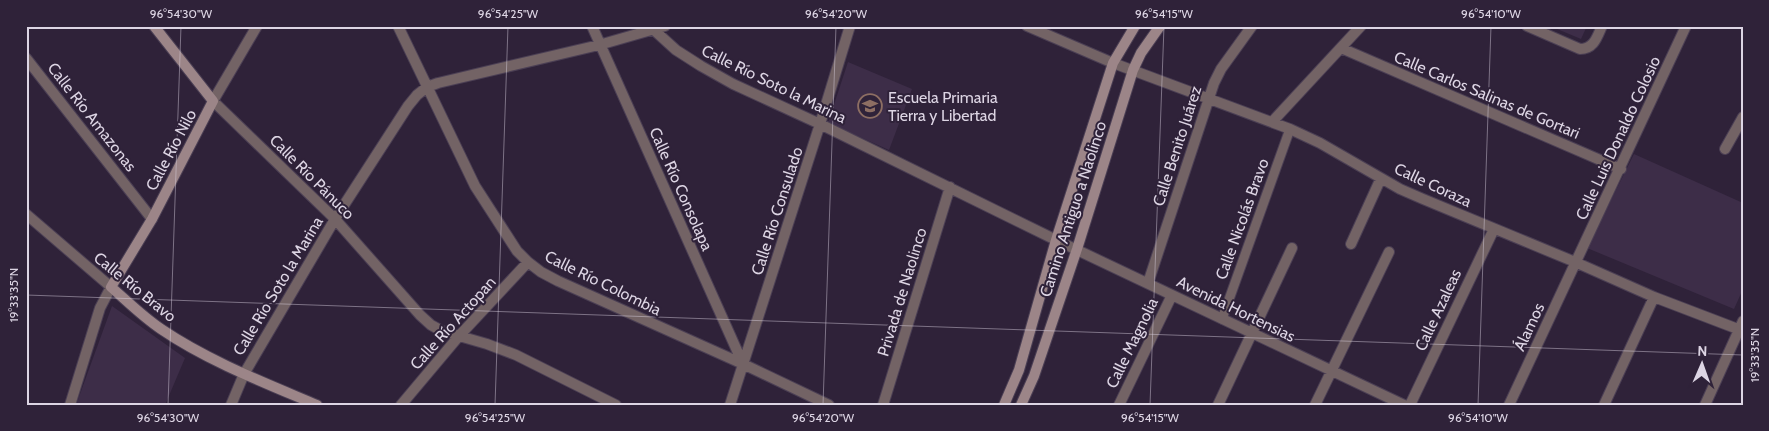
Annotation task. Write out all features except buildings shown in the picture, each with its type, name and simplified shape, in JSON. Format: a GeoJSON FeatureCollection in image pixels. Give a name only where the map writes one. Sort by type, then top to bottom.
{"type":"FeatureCollection","features":[{"type":"Feature","properties":{"kind":"main road","name":"Calle Río Pánuco"},"geometry":{"type":"LineString","coordinates":[[154,26],[213,101]]}},
{"type":"Feature","properties":{"kind":"main road","name":"Camino Antiguo a Naolinco"},"geometry":{"type":"LineString","coordinates":[[1004,405],[1019,370],[1056,240],[1114,63],[1135,26]]}},
{"type":"Feature","properties":{"kind":"main road","name":"Camino Antiguo a Naolinco"},"geometry":{"type":"LineString","coordinates":[[1021,405],[1034,376],[1134,70],[1141,53],[1160,26]]}},
{"type":"Feature","properties":{"kind":"main road","name":"Calle Río Nilo"},"geometry":{"type":"LineString","coordinates":[[111,287],[152,219],[213,101]]}},
{"type":"Feature","properties":{"kind":"main road","name":"Calle Río Bravo"},"geometry":{"type":"LineString","coordinates":[[111,287],[160,329],[244,374],[317,405]]}},
{"type":"Feature","properties":{"kind":"street","name":"Calle Río Nilo"},"geometry":{"type":"LineString","coordinates":[[213,101],[257,26]]}},
{"type":"Feature","properties":{"kind":"street","name":"Calle Río Colombia"},"geometry":{"type":"LineString","coordinates":[[398,26],[475,186],[508,238],[528,262],[558,281],[744,364],[829,405]]}},
{"type":"Feature","properties":{"kind":"street","name":"Calle Río Consolapa"},"geometry":{"type":"LineString","coordinates":[[592,26],[744,364]]}},
{"type":"Feature","properties":{"kind":"street"},"geometry":{"type":"LineString","coordinates":[[654,30],[665,26]]}},
{"type":"Feature","properties":{"kind":"street","name":"Calle Río Consulado"},"geometry":{"type":"LineString","coordinates":[[730,405],[850,26]]}},
{"type":"Feature","properties":{"kind":"street"},"geometry":{"type":"LineString","coordinates":[[1027,26],[1114,63]]}},
{"type":"Feature","properties":{"kind":"street","name":"Calle Benito Juárez"},"geometry":{"type":"LineString","coordinates":[[1148,284],[1208,99],[1221,69],[1252,26]]}},
{"type":"Feature","properties":{"kind":"street"},"geometry":{"type":"LineString","coordinates":[[1272,122],[1361,26]]}},
{"type":"Feature","properties":{"kind":"street"},"geometry":{"type":"LineString","coordinates":[[1527,26],[1580,50],[1587,50],[1592,46],[1602,26]]}},
{"type":"Feature","properties":{"kind":"street","name":"Calle Luis Donaldo Colosio"},"geometry":{"type":"LineString","coordinates":[[1575,262],[1621,169],[1686,26]]}},
{"type":"Feature","properties":{"kind":"street","name":"Calle Río Soto la Marina"},"geometry":{"type":"LineString","coordinates":[[231,405],[244,374],[335,220],[417,95],[427,87],[452,78],[599,45],[654,30],[676,50],[733,84],[820,124],[1056,240]]}},
{"type":"Feature","properties":{"kind":"street","name":"Calle Carlos Salinas de Gortari"},"geometry":{"type":"LineString","coordinates":[[1341,48],[1621,169]]}},
{"type":"Feature","properties":{"kind":"street","name":"Calle Río Amazonas"},"geometry":{"type":"LineString","coordinates":[[26,58],[152,219]]}},
{"type":"Feature","properties":{"kind":"street","name":"Calle Coraza"},"geometry":{"type":"LineString","coordinates":[[1114,63],[1272,122],[1320,143],[1423,200],[1575,262],[1654,297],[1741,327]]}},
{"type":"Feature","properties":{"kind":"street","name":"Calle Río Pánuco"},"geometry":{"type":"LineString","coordinates":[[213,101],[335,220],[431,325],[442,332],[516,355],[616,405]]}},
{"type":"Feature","properties":{"kind":"street"},"geometry":{"type":"LineString","coordinates":[[1725,149],[1743,117]]}},
{"type":"Feature","properties":{"kind":"street"},"geometry":{"type":"LineString","coordinates":[[1352,244],[1381,178]]}},
{"type":"Feature","properties":{"kind":"street","name":"Privada de Naolinco"},"geometry":{"type":"LineString","coordinates":[[883,405],[950,188]]}},
{"type":"Feature","properties":{"kind":"street","name":"Calle Río Bravo"},"geometry":{"type":"LineString","coordinates":[[26,214],[111,287]]}},
{"type":"Feature","properties":{"kind":"street","name":"Calle Azaleas"},"geometry":{"type":"LineString","coordinates":[[1410,405],[1494,229]]}},
{"type":"Feature","properties":{"kind":"street","name":"Avenida Hortensias"},"geometry":{"type":"LineString","coordinates":[[1056,240],[1404,405]]}},
{"type":"Feature","properties":{"kind":"street"},"geometry":{"type":"LineString","coordinates":[[1218,405],[1292,248]]}},
{"type":"Feature","properties":{"kind":"street"},"geometry":{"type":"LineString","coordinates":[[1315,405],[1389,252]]}},
{"type":"Feature","properties":{"kind":"street","name":"Calle Río Actopan"},"geometry":{"type":"LineString","coordinates":[[401,405],[459,336],[528,262]]}},
{"type":"Feature","properties":{"kind":"street","name":"Álamos"},"geometry":{"type":"LineString","coordinates":[[1509,405],[1575,262]]}},
{"type":"Feature","properties":{"kind":"street"},"geometry":{"type":"LineString","coordinates":[[70,405],[95,322],[111,287]]}},
{"type":"Feature","properties":{"kind":"street","name":"Calle Magnolia"},"geometry":{"type":"LineString","coordinates":[[1119,405],[1172,295]]}},
{"type":"Feature","properties":{"kind":"street"},"geometry":{"type":"LineString","coordinates":[[1604,405],[1654,297]]}},
{"type":"Feature","properties":{"kind":"street"},"geometry":{"type":"LineString","coordinates":[[1705,405],[1741,327]]}},
{"type":"Feature","properties":{"kind":"lane","name":"Calle Nicolás Bravo"},"geometry":{"type":"LineString","coordinates":[[1222,319],[1290,130]]}},
{"type":"Feature","properties":{"kind":"shaded area"},"geometry":{"type":"Polygon","coordinates":[[[1550,26],[1587,26],[1581,39],[1550,26]]]}},
{"type":"Feature","properties":{"kind":"shaded area","name":"Escuela Primaria Tierra y Libertad"},"geometry":{"type":"Polygon","coordinates":[[[848,62],[912,89],[889,150],[828,123],[848,62]]]}},
{"type":"Feature","properties":{"kind":"shaded area"},"geometry":{"type":"Polygon","coordinates":[[[1634,154],[1743,203],[1743,289],[1734,309],[1587,248],[1634,154]]]}},
{"type":"Feature","properties":{"kind":"shaded area"},"geometry":{"type":"Polygon","coordinates":[[[112,306],[185,358],[165,405],[76,405],[112,306]]]}},
{"type":"Feature","properties":{"kind":"place","name":"Escuela Primaria Tierra y Libertad"},"geometry":{"type":"Point","coordinates":[870,106]}}]}
